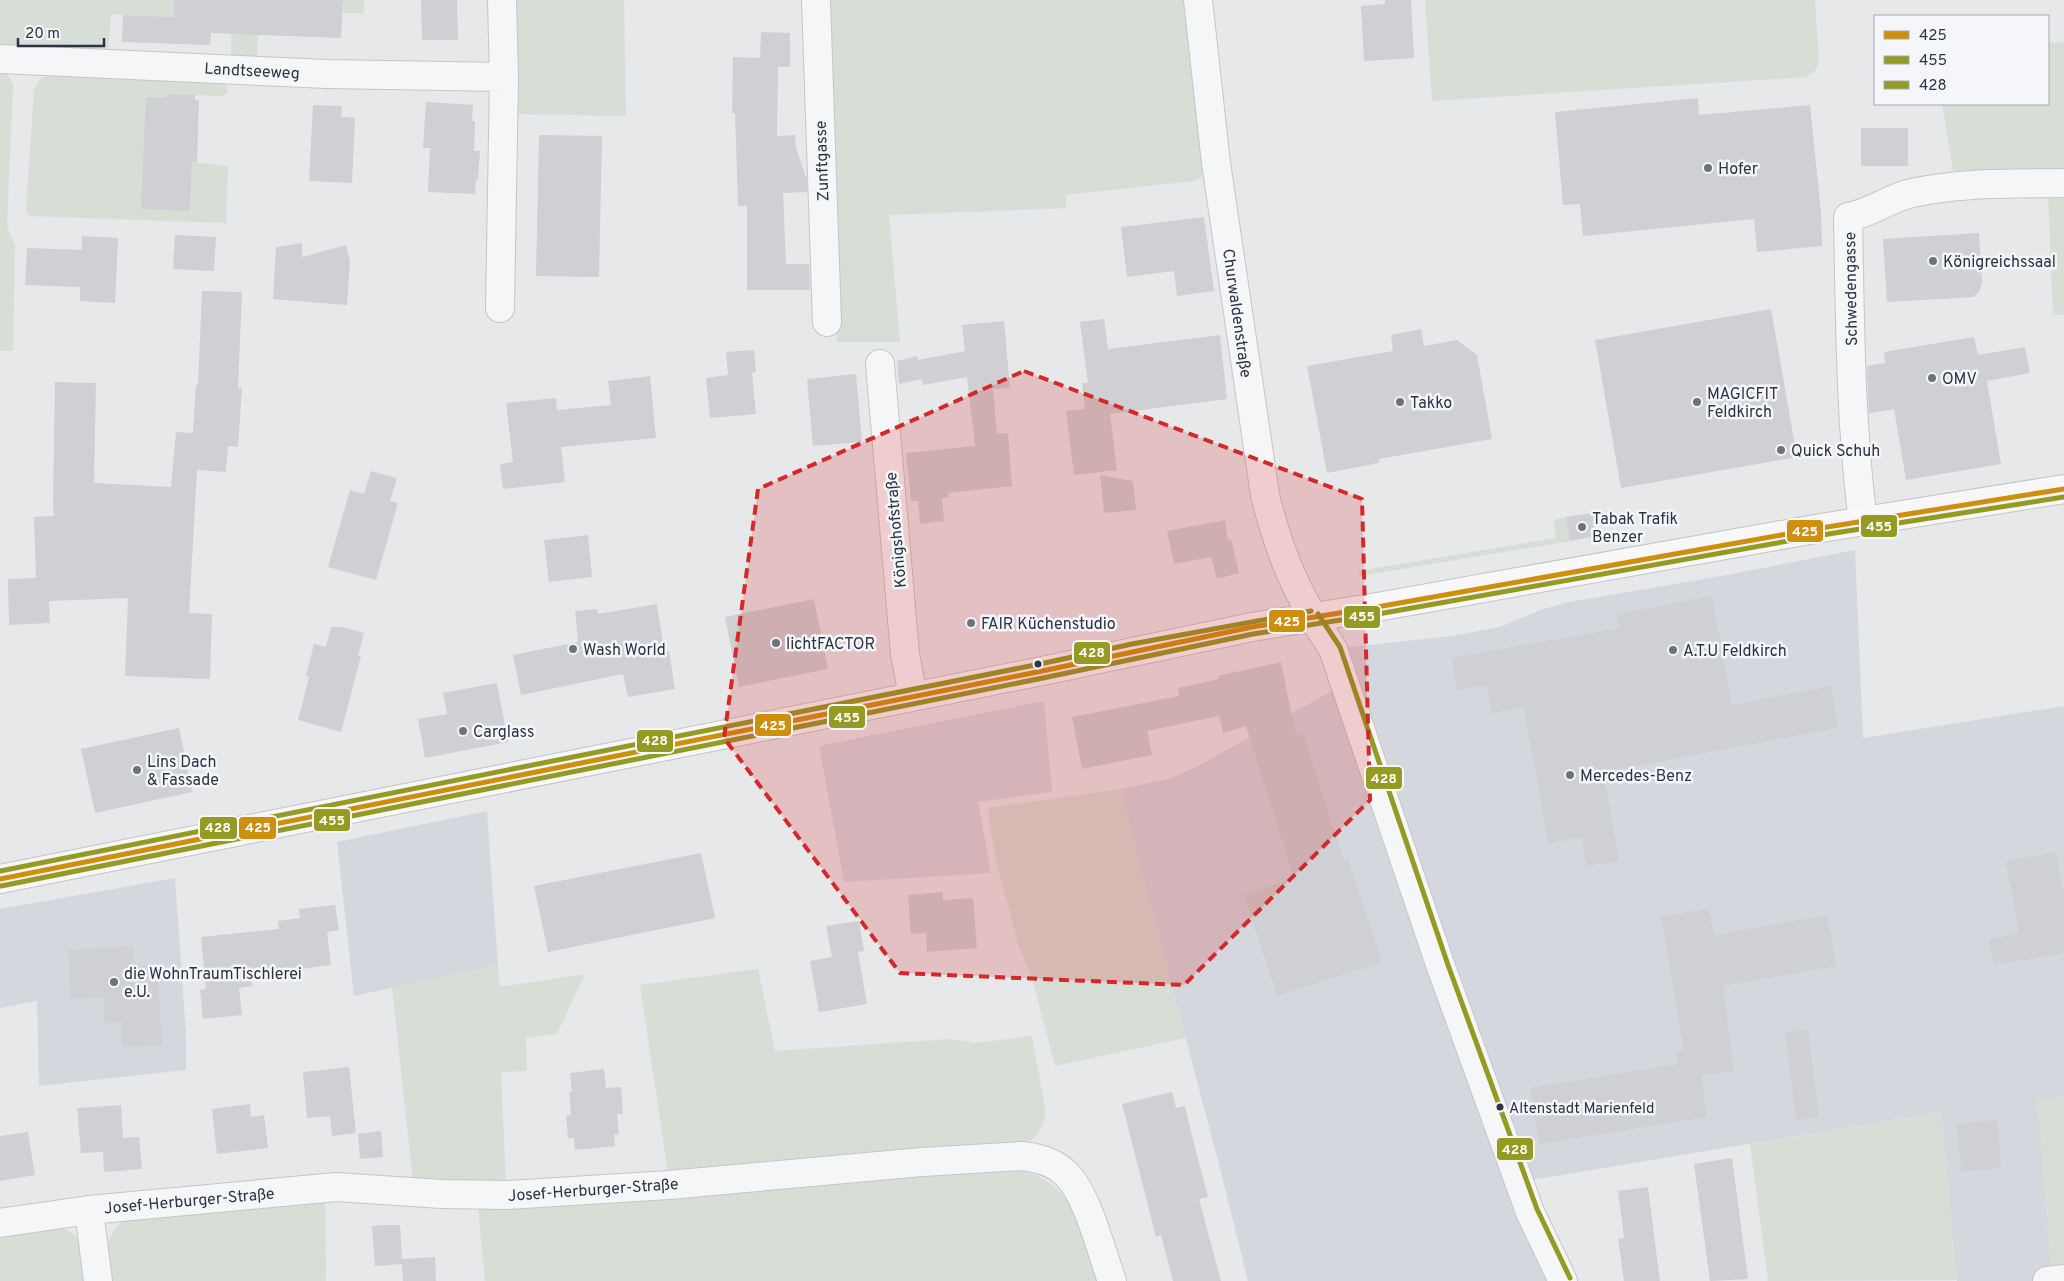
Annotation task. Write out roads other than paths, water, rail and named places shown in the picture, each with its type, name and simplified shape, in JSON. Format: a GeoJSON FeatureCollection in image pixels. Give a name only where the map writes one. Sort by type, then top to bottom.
{"type":"FeatureCollection","features":[{"type":"Feature","properties":{"kind":"main road"},"geometry":{"type":"LineString","coordinates":[[0,879],[1042,671],[1151,647],[1863,522],[2064,489]]}},
{"type":"Feature","properties":{"kind":"street"},"geometry":{"type":"LineString","coordinates":[[500,308],[504,77],[502,0]]}},
{"type":"Feature","properties":{"kind":"street","name":"Zunftgasse"},"geometry":{"type":"LineString","coordinates":[[816,0],[827,322]]}},
{"type":"Feature","properties":{"kind":"street","name":"Churwaldenstraße"},"geometry":{"type":"LineString","coordinates":[[1198,0],[1216,163],[1265,495],[1280,552],[1312,618],[1333,649],[1441,967],[1522,1190],[1546,1249],[1563,1281]]}},
{"type":"Feature","properties":{"kind":"street","name":"Landtseeweg"},"geometry":{"type":"LineString","coordinates":[[0,59],[328,74],[504,77]]}},
{"type":"Feature","properties":{"kind":"street","name":"Schwedengasse"},"geometry":{"type":"LineString","coordinates":[[1863,522],[1858,487],[1851,344],[1848,217],[1872,211],[1896,197],[1932,189],[1954,186],[2064,183]]}},
{"type":"Feature","properties":{"kind":"street","name":"Königshofstraße"},"geometry":{"type":"LineString","coordinates":[[880,364],[905,654],[913,696]]}},
{"type":"Feature","properties":{"kind":"street","name":"Josef-Herburger-Straße"},"geometry":{"type":"LineString","coordinates":[[0,1223],[89,1210],[336,1187],[459,1194],[563,1193],[922,1162],[1030,1157],[1052,1164],[1067,1175],[1076,1186],[1091,1221],[1112,1281]]}},
{"type":"Feature","properties":{"kind":"street"},"geometry":{"type":"LineString","coordinates":[[89,1210],[98,1281]]}},
{"type":"Feature","properties":{"kind":"street"},"geometry":{"type":"LineString","coordinates":[[2047,1281],[2064,1279]]}},
{"type":"Feature","properties":{"kind":"place","name":"Hofer"},"geometry":{"type":"Point","coordinates":[1708,168]}},
{"type":"Feature","properties":{"kind":"place","name":"Königreichssaal"},"geometry":{"type":"Point","coordinates":[1933,261]}},
{"type":"Feature","properties":{"kind":"place","name":"OMV"},"geometry":{"type":"Point","coordinates":[1932,378]}},
{"type":"Feature","properties":{"kind":"place","name":"Takko"},"geometry":{"type":"Point","coordinates":[1400,402]}},
{"type":"Feature","properties":{"kind":"place","name":"MAGICFIT Feldkirch"},"geometry":{"type":"Point","coordinates":[1697,402]}},
{"type":"Feature","properties":{"kind":"place","name":"Quick Schuh"},"geometry":{"type":"Point","coordinates":[1781,450]}},
{"type":"Feature","properties":{"kind":"place","name":"Tabak Trafik Benzer"},"geometry":{"type":"Point","coordinates":[1582,527]}},
{"type":"Feature","properties":{"kind":"place","name":"FAIR Küchenstudio"},"geometry":{"type":"Point","coordinates":[971,623]}},
{"type":"Feature","properties":{"kind":"place","name":"lichtFACTOR"},"geometry":{"type":"Point","coordinates":[776,643]}},
{"type":"Feature","properties":{"kind":"place","name":"Wash World"},"geometry":{"type":"Point","coordinates":[573,649]}},
{"type":"Feature","properties":{"kind":"place","name":"A.T.U Feldkirch"},"geometry":{"type":"Point","coordinates":[1673,650]}},
{"type":"Feature","properties":{"kind":"place","name":"Carglass"},"geometry":{"type":"Point","coordinates":[463,731]}},
{"type":"Feature","properties":{"kind":"place","name":"Lins Dach & Fassade"},"geometry":{"type":"Point","coordinates":[137,770]}},
{"type":"Feature","properties":{"kind":"place","name":"Mercedes-Benz"},"geometry":{"type":"Point","coordinates":[1570,775]}},
{"type":"Feature","properties":{"kind":"place","name":"die WohnTraumTischlerei e.U."},"geometry":{"type":"Point","coordinates":[114,982]}},
{"type":"Feature","properties":{"kind":"place","name":"Altenstadt Marienfeld"},"geometry":{"type":"Point","coordinates":[1500,1107]}}]}
